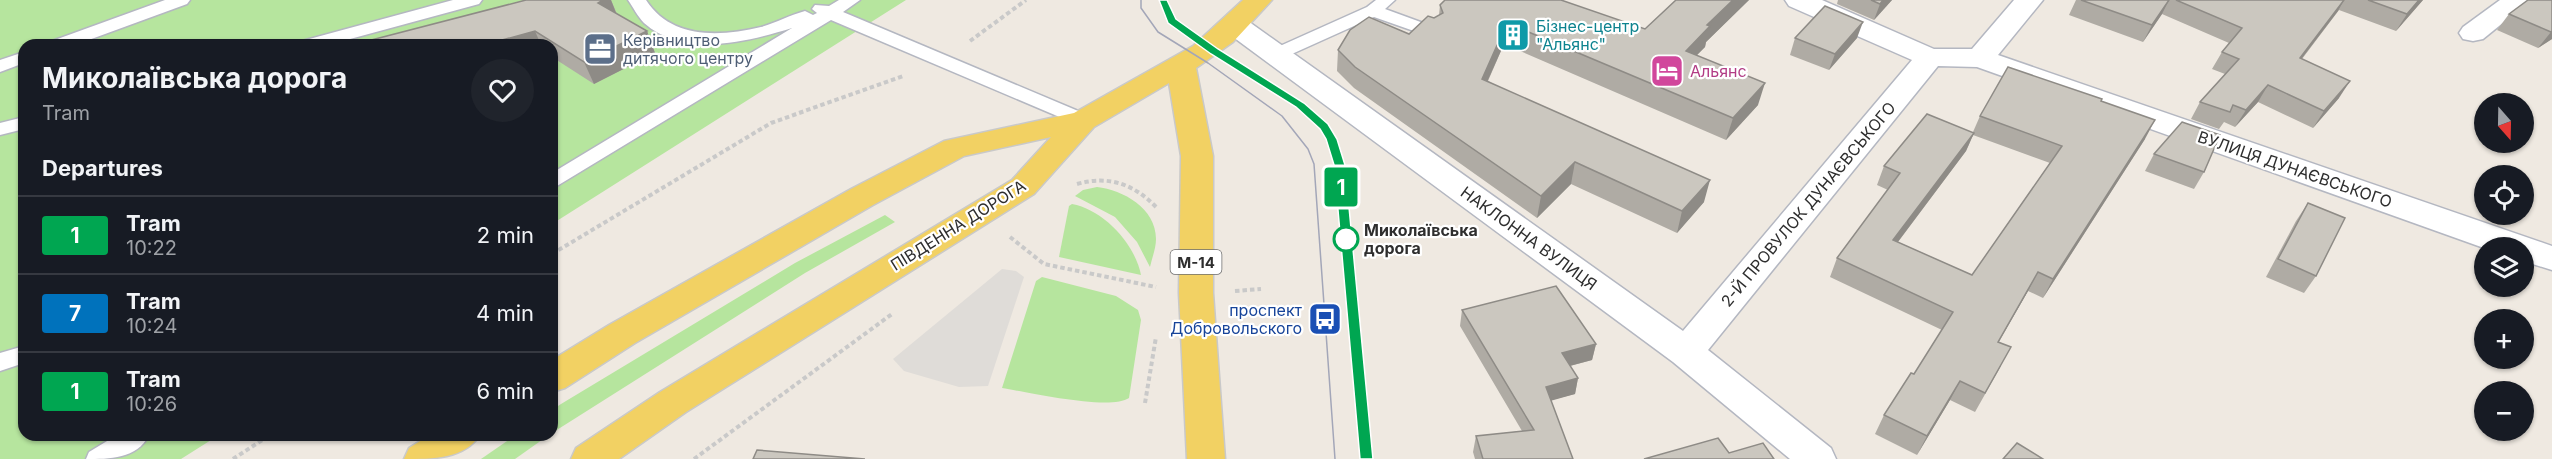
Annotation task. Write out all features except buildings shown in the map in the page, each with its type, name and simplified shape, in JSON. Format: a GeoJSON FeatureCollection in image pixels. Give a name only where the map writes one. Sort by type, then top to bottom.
{"type":"FeatureCollection","features":[{"type":"Feature","properties":{"kind":"main road"},"geometry":{"type":"LineString","coordinates":[[558,374],[622,334],[955,148],[1083,120],[1209,48],[1258,0]]}},
{"type":"Feature","properties":{"kind":"main road","name":"М-14"},"geometry":{"type":"LineString","coordinates":[[1180,66],[1197,156],[1196,293],[1206,459]]}},
{"type":"Feature","properties":{"kind":"main road","name":"ПІВДЕННА ДОРОГА"},"geometry":{"type":"LineString","coordinates":[[590,459],[673,402],[1023,187],[1083,120]]}},
{"type":"Feature","properties":{"kind":"main road"},"geometry":{"type":"LineString","coordinates":[[423,459],[452,441]]}},
{"type":"Feature","properties":{"kind":"street","name":"ВУЛИЦЯ ДУНАЄВСЬКОГО"},"geometry":{"type":"LineString","coordinates":[[1799,0],[1930,57],[1980,57],[2490,237]]}},
{"type":"Feature","properties":{"kind":"street"},"geometry":{"type":"LineString","coordinates":[[1980,57],[2029,0]]}},
{"type":"Feature","properties":{"kind":"street"},"geometry":{"type":"LineString","coordinates":[[2473,33],[2517,0]]}},
{"type":"Feature","properties":{"kind":"street","name":"НАКЛОННА ВУЛИЦЯ"},"geometry":{"type":"LineString","coordinates":[[1235,25],[1686,352],[1817,459]]}},
{"type":"Feature","properties":{"kind":"street","name":"2-Й ПРОВУЛОК ДУНАЄВСЬКОГО"},"geometry":{"type":"LineString","coordinates":[[1686,352],[1930,57]]}},
{"type":"Feature","properties":{"kind":"street","name":"ВУЛИЦЯ ДУНАЄВСЬКОГО"},"geometry":{"type":"LineString","coordinates":[[2534,252],[2552,258]]}},
{"type":"Feature","properties":{"kind":"lane"},"geometry":{"type":"LineString","coordinates":[[74,39],[181,0]]}},
{"type":"Feature","properties":{"kind":"lane"},"geometry":{"type":"LineString","coordinates":[[330,39],[473,0]]}},
{"type":"Feature","properties":{"kind":"lane"},"geometry":{"type":"LineString","coordinates":[[637,0],[643,16],[661,29],[688,37],[722,38],[758,34],[792,23],[826,7],[851,0]]}},
{"type":"Feature","properties":{"kind":"lane"},"geometry":{"type":"LineString","coordinates":[[1277,54],[1380,5],[1431,32]]}},
{"type":"Feature","properties":{"kind":"lane"},"geometry":{"type":"LineString","coordinates":[[826,7],[943,62],[1083,120]]}},
{"type":"Feature","properties":{"kind":"lane"},"geometry":{"type":"LineString","coordinates":[[558,178],[826,7]]}},
{"type":"Feature","properties":{"kind":"lane"},"geometry":{"type":"LineString","coordinates":[[0,66],[18,59]]}},
{"type":"Feature","properties":{"kind":"lane"},"geometry":{"type":"LineString","coordinates":[[0,129],[18,124]]}},
{"type":"Feature","properties":{"kind":"lane"},"geometry":{"type":"LineString","coordinates":[[0,362],[18,356]]}},
{"type":"Feature","properties":{"kind":"lane"},"geometry":{"type":"LineString","coordinates":[[98,459],[127,441]]}},
{"type":"Feature","properties":{"kind":"path"},"geometry":{"type":"LineString","coordinates":[[558,250],[771,123],[943,62],[1026,0]]}},
{"type":"Feature","properties":{"kind":"path"},"geometry":{"type":"LineString","coordinates":[[1068,187],[1083,181],[1100,180],[1127,184],[1149,199],[1162,214]]}},
{"type":"Feature","properties":{"kind":"path"},"geometry":{"type":"LineString","coordinates":[[1004,233],[1044,264],[1196,293],[1261,289]]}},
{"type":"Feature","properties":{"kind":"path"},"geometry":{"type":"LineString","coordinates":[[694,459],[900,308]]}},
{"type":"Feature","properties":{"kind":"path"},"geometry":{"type":"LineString","coordinates":[[1145,404],[1156,334]]}},
{"type":"Feature","properties":{"kind":"path"},"geometry":{"type":"LineString","coordinates":[[233,459],[261,441]]}},
{"type":"Feature","properties":{"kind":"green space"},"geometry":{"type":"Polygon","coordinates":[[[0,0],[906,0],[558,220],[558,39],[18,39],[18,441],[210,441],[181,459],[0,459],[0,0]]]}},
{"type":"Feature","properties":{"kind":"green space"},"geometry":{"type":"Polygon","coordinates":[[[1097,187],[1117,192],[1136,202],[1150,218],[1155,228],[1156,239],[1150,267],[1137,242],[1115,217],[1075,196],[1083,190],[1097,187]]]}},
{"type":"Feature","properties":{"kind":"green space"},"geometry":{"type":"Polygon","coordinates":[[[1072,204],[1095,213],[1116,230],[1132,252],[1141,275],[1059,257],[1069,206],[1072,204]]]}},
{"type":"Feature","properties":{"kind":"green space"},"geometry":{"type":"Polygon","coordinates":[[[885,215],[895,222],[805,273],[558,429],[558,406],[795,263],[885,215]]]}},
{"type":"Feature","properties":{"kind":"green space"},"geometry":{"type":"Polygon","coordinates":[[[1042,277],[1116,296],[1138,310],[1141,320],[1129,398],[1119,401],[1087,402],[1002,388],[1036,281],[1042,277]]]}},
{"type":"Feature","properties":{"kind":"green space"},"geometry":{"type":"Polygon","coordinates":[[[507,441],[540,441],[515,459],[481,459],[507,441]]]}},
{"type":"Feature","properties":{"kind":"shaded area"},"geometry":{"type":"Polygon","coordinates":[[[1002,269],[1016,271],[1024,277],[988,386],[959,387],[904,371],[893,359],[1002,269]]]}},
{"type":"Feature","properties":{"kind":"tram line"},"geometry":{"type":"LineString","coordinates":[[1141,0],[1141,8],[1158,32],[1208,63],[1282,116],[1308,149],[1314,164],[1335,459]]}},
{"type":"Feature","properties":{"kind":"tram line"},"geometry":{"type":"LineString","coordinates":[[1164,0],[1172,21],[1300,105],[1324,127],[1332,139],[1339,165],[1366,459]]}},
{"type":"Feature","properties":{"kind":"tram line","name":"1"},"geometry":{"type":"LineString","coordinates":[[1164,0],[1163,5],[1172,21],[1214,51],[1300,105],[1324,127],[1332,139],[1339,165],[1366,459]]}},
{"type":"Feature","properties":{"kind":"place","name":"Бізнес-центр \"Альянс\""},"geometry":{"type":"Point","coordinates":[1513,35]}},
{"type":"Feature","properties":{"kind":"place","name":"Керівництво дитячого центру"},"geometry":{"type":"Point","coordinates":[600,49]}},
{"type":"Feature","properties":{"kind":"place","name":"Альянс"},"geometry":{"type":"Point","coordinates":[1667,71]}},
{"type":"Feature","properties":{"kind":"place","name":"Миколаївська дорога"},"geometry":{"type":"Point","coordinates":[1346,239]}},
{"type":"Feature","properties":{"kind":"place","name":"проспект Добровольского"},"geometry":{"type":"Point","coordinates":[1325,319]}}]}
